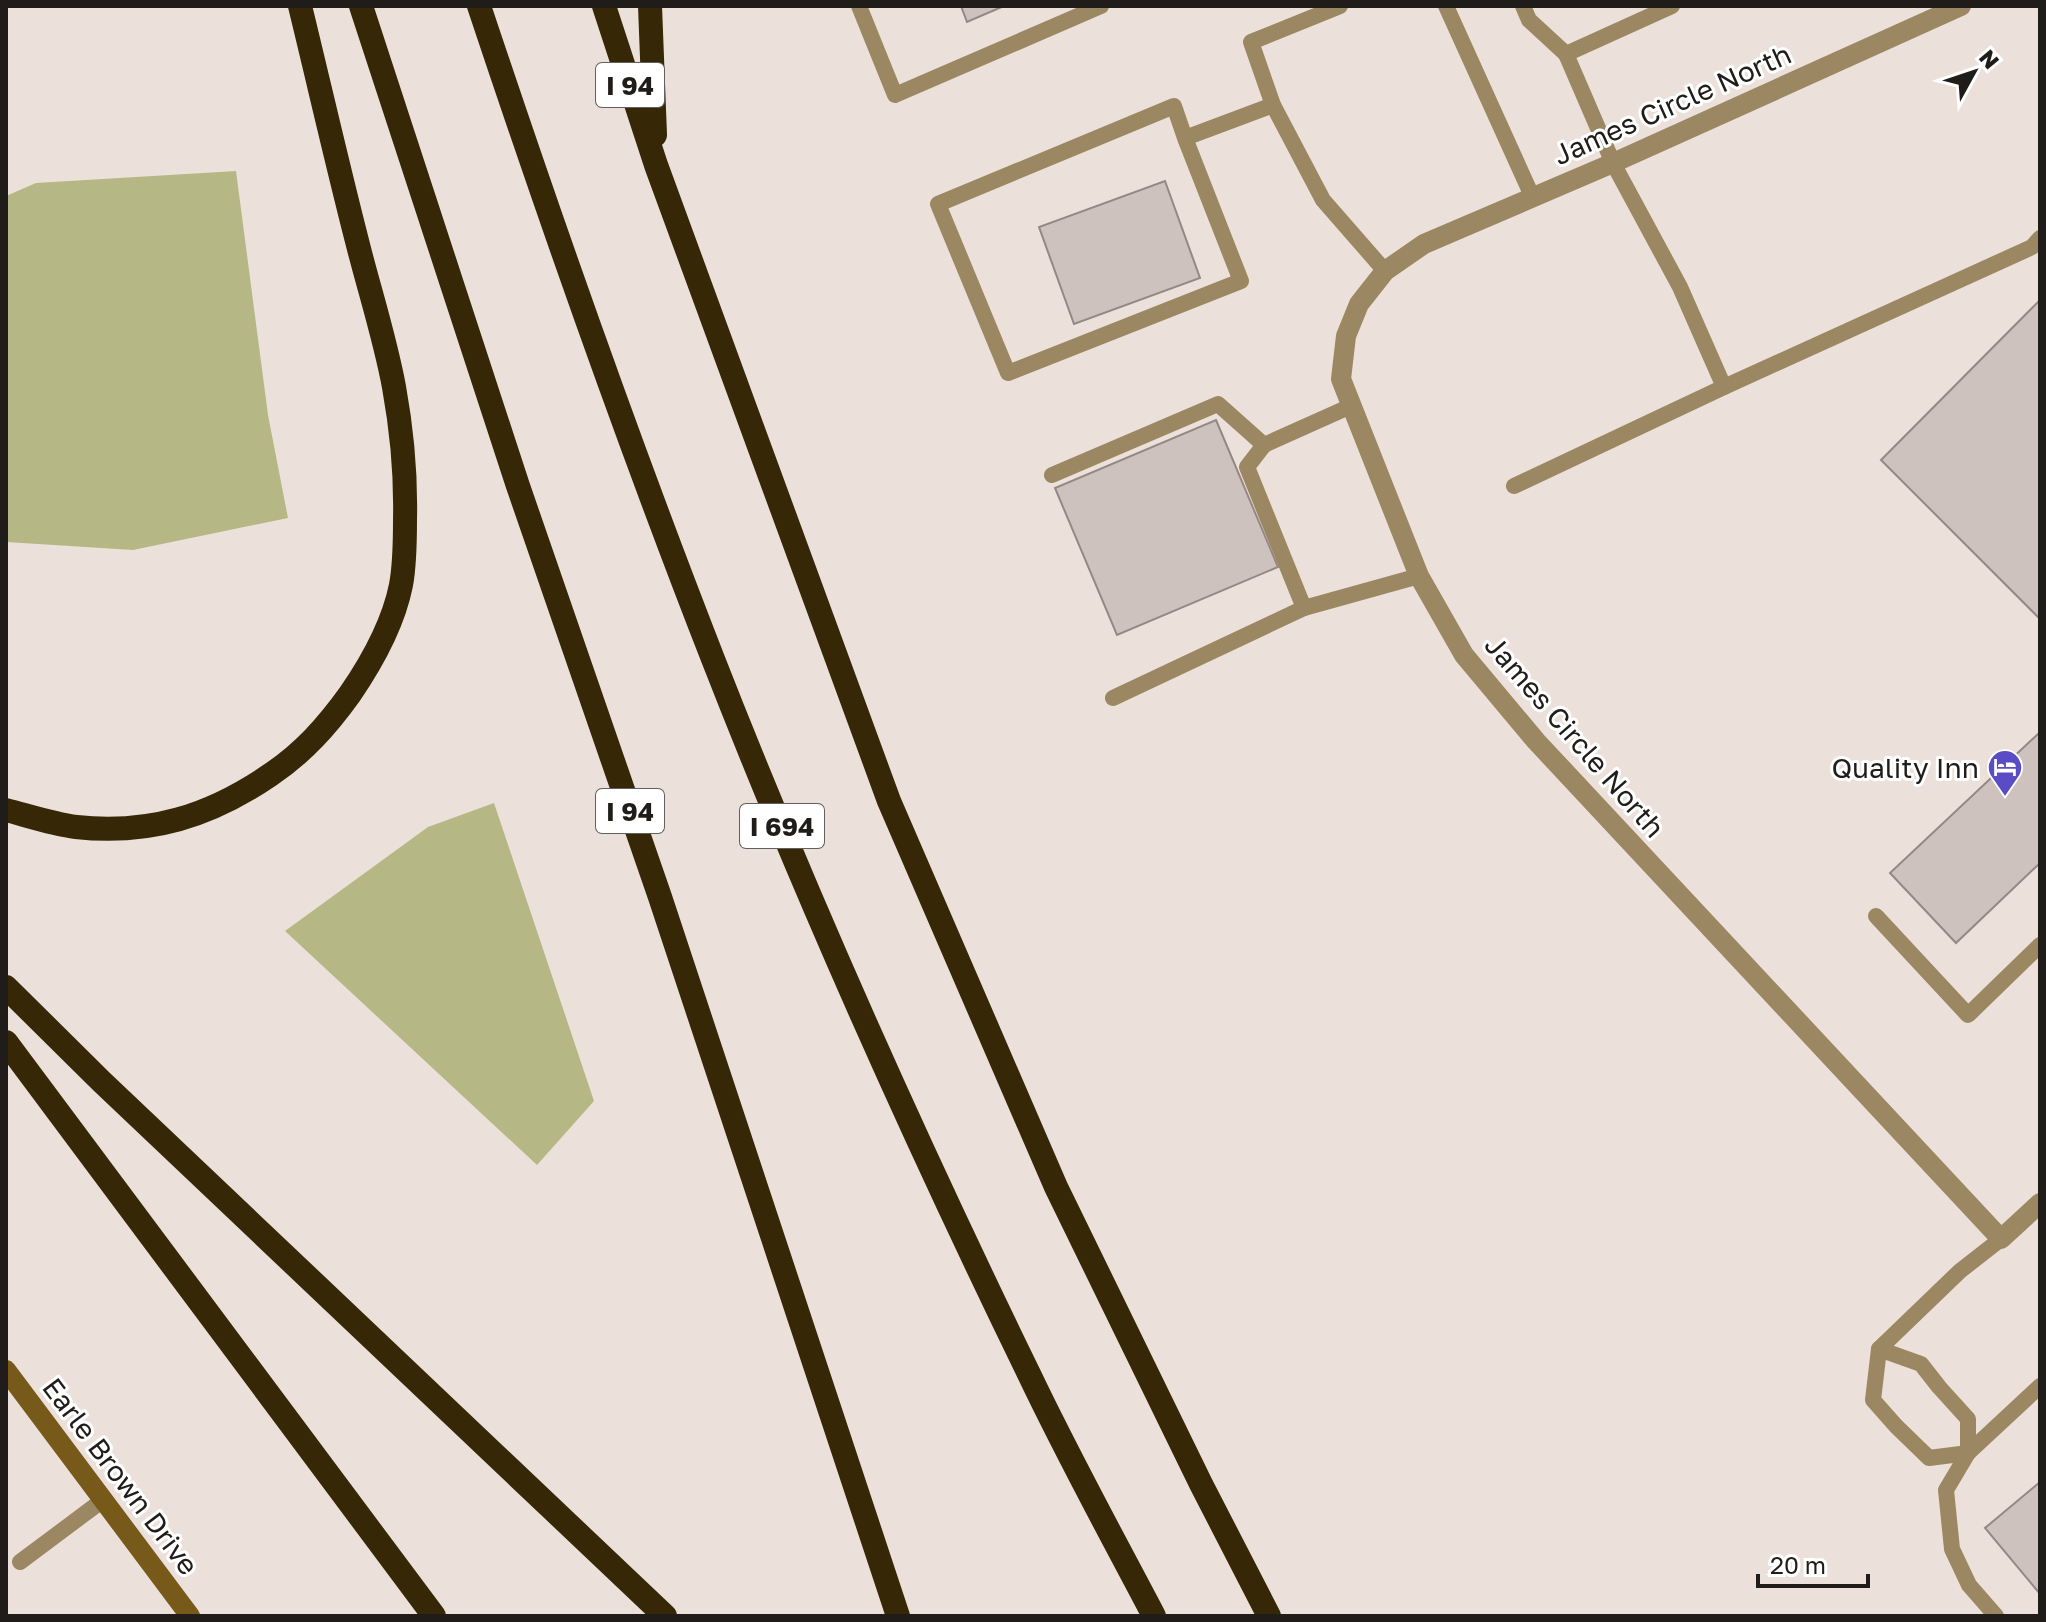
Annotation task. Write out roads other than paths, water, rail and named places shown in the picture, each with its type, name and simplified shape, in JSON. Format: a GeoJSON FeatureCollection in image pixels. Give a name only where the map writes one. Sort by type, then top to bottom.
{"type":"FeatureCollection","features":[{"type":"Feature","properties":{"kind":"highway"},"geometry":{"type":"LineString","coordinates":[[6,810],[76,827],[111,828],[181,820],[220,805],[289,762],[319,734],[365,671],[385,634],[400,588],[405,554],[405,467],[401,428],[394,383],[300,6]]}},
{"type":"Feature","properties":{"kind":"highway","name":"I 94"},"geometry":{"type":"LineString","coordinates":[[361,6],[518,486],[670,927],[898,1616]]}},
{"type":"Feature","properties":{"kind":"highway","name":"I 694"},"geometry":{"type":"LineString","coordinates":[[479,6],[659,515],[714,662],[780,823],[935,1176],[1030,1378],[1154,1616]]}},
{"type":"Feature","properties":{"kind":"highway","name":"I 94"},"geometry":{"type":"LineString","coordinates":[[604,6],[656,165],[889,801],[1056,1187],[1269,1616]]}},
{"type":"Feature","properties":{"kind":"highway"},"geometry":{"type":"LineString","coordinates":[[650,6],[656,165]]}},
{"type":"Feature","properties":{"kind":"highway"},"geometry":{"type":"LineString","coordinates":[[6,987],[113,1093],[665,1616]]}},
{"type":"Feature","properties":{"kind":"highway"},"geometry":{"type":"LineString","coordinates":[[6,1042],[434,1616]]}},
{"type":"Feature","properties":{"kind":"street","name":"James Circle North"},"geometry":{"type":"LineString","coordinates":[[1961,6],[1613,163],[1424,244],[1385,271],[1359,304],[1346,336],[1341,379],[1419,576],[1464,655],[1536,741],[2001,1239]]}},
{"type":"Feature","properties":{"kind":"street"},"geometry":{"type":"LineString","coordinates":[[2001,1239],[2040,1203]]}},
{"type":"Feature","properties":{"kind":"street","name":"Earle Brown Drive"},"geometry":{"type":"LineString","coordinates":[[6,1370],[190,1616]]}},
{"type":"Feature","properties":{"kind":"lane"},"geometry":{"type":"LineString","coordinates":[[859,6],[895,95],[1101,6]]}},
{"type":"Feature","properties":{"kind":"lane"},"geometry":{"type":"LineString","coordinates":[[1340,6],[1251,42],[1273,105],[1323,200],[1385,271]]}},
{"type":"Feature","properties":{"kind":"lane"},"geometry":{"type":"LineString","coordinates":[[1446,6],[1532,196]]}},
{"type":"Feature","properties":{"kind":"lane"},"geometry":{"type":"LineString","coordinates":[[1523,6],[1529,20],[1566,54],[1613,163],[1680,287],[1724,387]]}},
{"type":"Feature","properties":{"kind":"lane"},"geometry":{"type":"LineString","coordinates":[[1566,54],[1672,6]]}},
{"type":"Feature","properties":{"kind":"lane"},"geometry":{"type":"LineString","coordinates":[[1185,138],[1273,105]]}},
{"type":"Feature","properties":{"kind":"lane"},"geometry":{"type":"LineString","coordinates":[[1174,106],[1185,138],[1241,281],[1008,373],[938,204],[1174,106]]}},
{"type":"Feature","properties":{"kind":"lane"},"geometry":{"type":"LineString","coordinates":[[1514,486],[2032,247],[2040,238]]}},
{"type":"Feature","properties":{"kind":"lane"},"geometry":{"type":"LineString","coordinates":[[1052,475],[1218,404],[1264,445]]}},
{"type":"Feature","properties":{"kind":"lane"},"geometry":{"type":"LineString","coordinates":[[1304,608],[1247,467],[1264,445],[1351,406]]}},
{"type":"Feature","properties":{"kind":"lane"},"geometry":{"type":"LineString","coordinates":[[1113,698],[1304,608],[1419,576]]}},
{"type":"Feature","properties":{"kind":"lane"},"geometry":{"type":"LineString","coordinates":[[1876,916],[1968,1015],[2040,945]]}},
{"type":"Feature","properties":{"kind":"lane"},"geometry":{"type":"LineString","coordinates":[[1968,1453],[1929,1458],[1873,1400],[1879,1349],[1960,1271],[2001,1239]]}},
{"type":"Feature","properties":{"kind":"lane"},"geometry":{"type":"LineString","coordinates":[[1879,1349],[1921,1364],[1968,1419],[1968,1453]]}},
{"type":"Feature","properties":{"kind":"lane"},"geometry":{"type":"LineString","coordinates":[[1996,1616],[1969,1585],[1952,1549],[1946,1490],[1968,1453],[2040,1386]]}},
{"type":"Feature","properties":{"kind":"lane"},"geometry":{"type":"LineString","coordinates":[[20,1562],[103,1500]]}},
{"type":"Feature","properties":{"kind":"place","name":"Quality Inn"},"geometry":{"type":"Point","coordinates":[2005,798]}}]}
